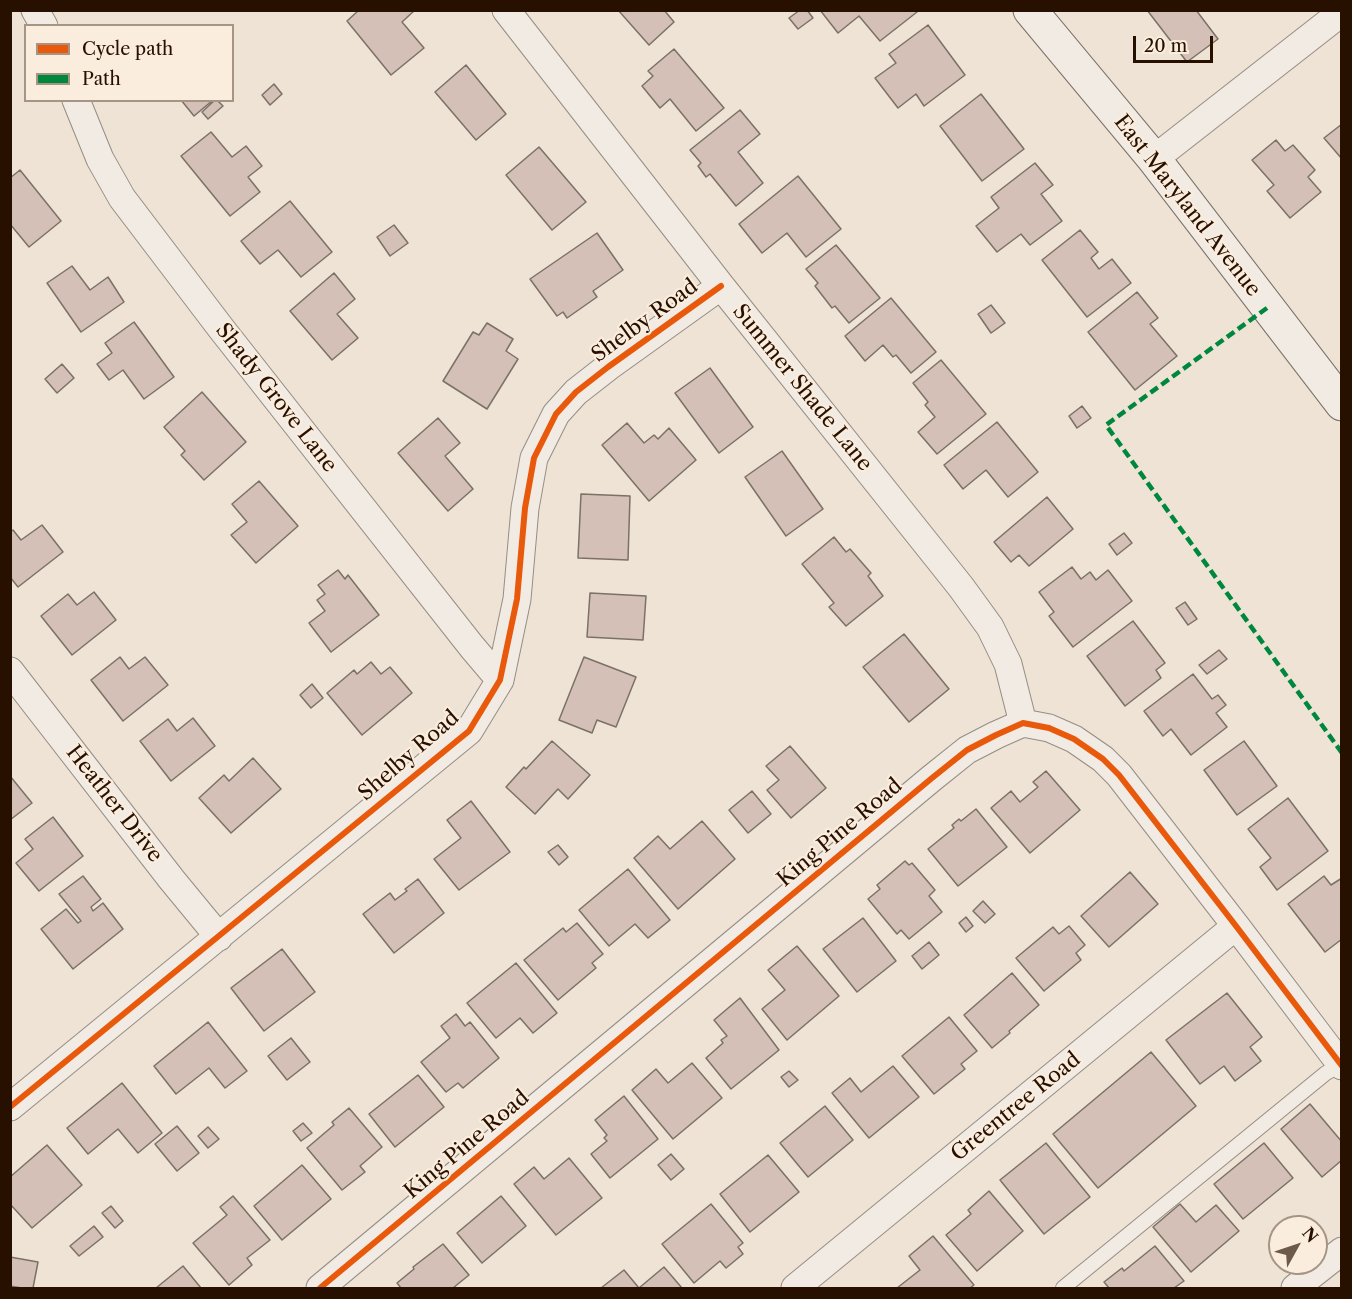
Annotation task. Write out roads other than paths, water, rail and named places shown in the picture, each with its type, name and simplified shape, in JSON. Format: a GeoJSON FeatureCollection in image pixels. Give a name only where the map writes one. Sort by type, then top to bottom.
{"type":"FeatureCollection","features":[{"type":"Feature","properties":{"kind":"street"},"geometry":{"type":"LineString","coordinates":[[35,10],[43,24]]}},
{"type":"Feature","properties":{"kind":"street","name":"Summer Shade Lane"},"geometry":{"type":"LineString","coordinates":[[506,10],[721,286],[961,586],[990,627],[1008,664],[1023,723]]}},
{"type":"Feature","properties":{"kind":"street","name":"East Maryland Avenue"},"geometry":{"type":"LineString","coordinates":[[1030,10],[1154,159],[1341,404]]}},
{"type":"Feature","properties":{"kind":"street"},"geometry":{"type":"LineString","coordinates":[[1154,159],[1341,12]]}},
{"type":"Feature","properties":{"kind":"street","name":"Shady Grove Lane"},"geometry":{"type":"LineString","coordinates":[[77,102],[100,159],[123,198],[220,327],[500,680]]}},
{"type":"Feature","properties":{"kind":"street","name":"Shelby Road"},"geometry":{"type":"LineString","coordinates":[[10,1107],[469,731],[500,680],[517,599],[525,508],[534,458],[556,414],[576,392],[608,366],[721,286]]}},
{"type":"Feature","properties":{"kind":"street","name":"Heather Drive"},"geometry":{"type":"LineString","coordinates":[[10,671],[219,937]]}},
{"type":"Feature","properties":{"kind":"street"},"geometry":{"type":"LineString","coordinates":[[1023,723],[1049,728],[1074,740],[1103,759],[1119,775],[1341,1066]]}},
{"type":"Feature","properties":{"kind":"street","name":"King Pine Road"},"geometry":{"type":"LineString","coordinates":[[325,1287],[932,778],[967,750],[1023,723]]}},
{"type":"Feature","properties":{"kind":"street","name":"Greentree Road"},"geometry":{"type":"LineString","coordinates":[[795,1288],[1236,926]]}},
{"type":"Feature","properties":{"kind":"street"},"geometry":{"type":"LineString","coordinates":[[1295,1288],[1341,1251]]}},
{"type":"Feature","properties":{"kind":"lane"},"geometry":{"type":"LineString","coordinates":[[1063,1288],[1326,1073],[1341,1066]]}}]}
